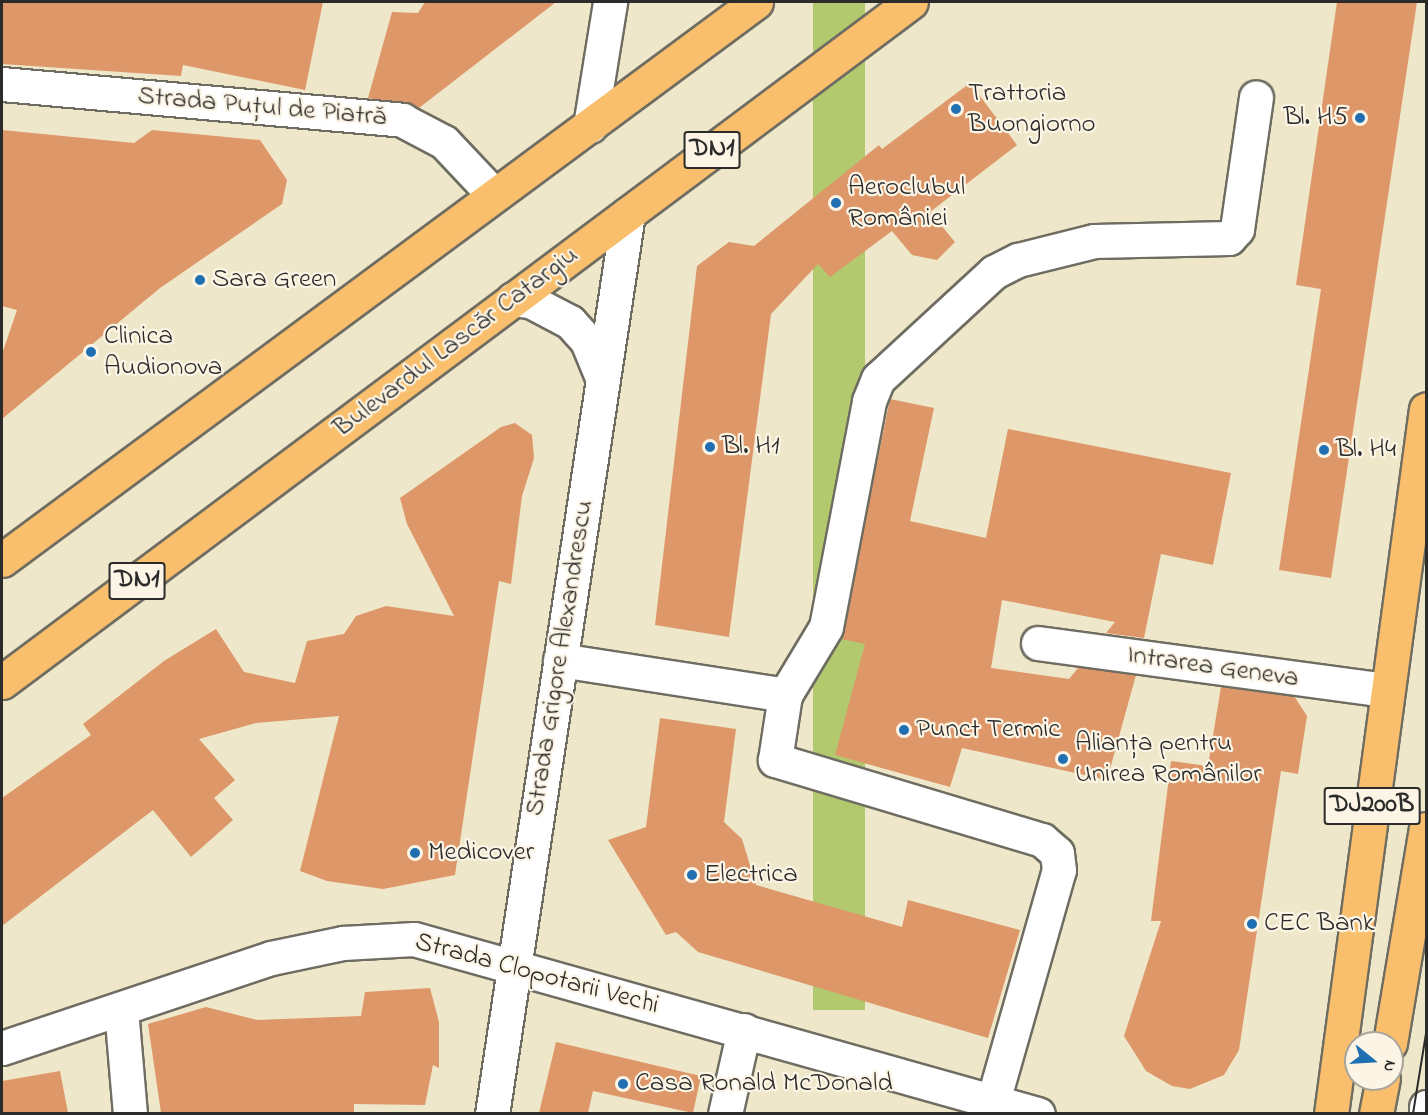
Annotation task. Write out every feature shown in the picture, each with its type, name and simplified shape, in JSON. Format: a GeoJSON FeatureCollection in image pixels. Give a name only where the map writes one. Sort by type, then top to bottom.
{"type":"FeatureCollection","features":[{"type":"Feature","properties":{"kind":"main road"},"geometry":{"type":"LineString","coordinates":[[2,560],[756,2]]}},
{"type":"Feature","properties":{"kind":"main road","name":"Bulevardul Lascăr Catargiu"},"geometry":{"type":"LineString","coordinates":[[2,682],[911,2]]}},
{"type":"Feature","properties":{"kind":"main road","name":"DJ200B"},"geometry":{"type":"LineString","coordinates":[[1331,1113],[1426,410]]}},
{"type":"Feature","properties":{"kind":"main road"},"geometry":{"type":"LineString","coordinates":[[1392,1031],[1426,829]]}},
{"type":"Feature","properties":{"kind":"main road"},"geometry":{"type":"LineString","coordinates":[[1376,1113],[1381,1091]]}},
{"type":"Feature","properties":{"kind":"street"},"geometry":{"type":"LineString","coordinates":[[590,126],[610,2]]}},
{"type":"Feature","properties":{"kind":"street","name":"Strada Puțul de Piatră"},"geometry":{"type":"LineString","coordinates":[[2,84],[385,117],[444,142],[494,195]]}},
{"type":"Feature","properties":{"kind":"street"},"geometry":{"type":"LineString","coordinates":[[993,1101],[1059,870],[1057,853],[1042,840],[775,760],[785,695],[826,627],[868,401],[878,379],[994,272],[1018,260],[1094,241],[1229,238],[1237,229],[1256,97]]}},
{"type":"Feature","properties":{"kind":"street","name":"Strada Grigore Alexandrescu"},"geometry":{"type":"LineString","coordinates":[[492,1113],[628,214]]}},
{"type":"Feature","properties":{"kind":"street"},"geometry":{"type":"LineString","coordinates":[[513,299],[530,301],[570,322],[587,341],[603,380]]}},
{"type":"Feature","properties":{"kind":"street","name":"Intrarea Geneva"},"geometry":{"type":"LineString","coordinates":[[1038,643],[1388,690]]}},
{"type":"Feature","properties":{"kind":"street"},"geometry":{"type":"LineString","coordinates":[[560,660],[785,695]]}},
{"type":"Feature","properties":{"kind":"street","name":"Strada Clopotarii Vechi"},"geometry":{"type":"LineString","coordinates":[[2,1048],[271,958],[343,943],[414,939],[515,964],[1038,1113]]}},
{"type":"Feature","properties":{"kind":"street"},"geometry":{"type":"LineString","coordinates":[[121,1009],[130,1113]]}},
{"type":"Feature","properties":{"kind":"street"},"geometry":{"type":"LineString","coordinates":[[725,1113],[744,1030]]}},
{"type":"Feature","properties":{"kind":"street"},"geometry":{"type":"LineString","coordinates":[[1425,1113],[1426,1107]]}},
{"type":"Feature","properties":{"kind":"green space"},"geometry":{"type":"Polygon","coordinates":[[[813,2],[865,2],[865,1010],[813,1010],[813,2]]]}},
{"type":"Feature","properties":{"kind":"building"},"geometry":{"type":"Polygon","coordinates":[[[2,2],[323,2],[305,90],[183,65],[181,76],[2,64],[2,2]]]}},
{"type":"Feature","properties":{"kind":"building"},"geometry":{"type":"Polygon","coordinates":[[[425,2],[556,2],[419,108],[368,98],[392,12],[418,13],[425,2]]]}},
{"type":"Feature","properties":{"kind":"building"},"geometry":{"type":"Polygon","coordinates":[[[1337,2],[1417,2],[1331,578],[1279,570],[1321,289],[1296,285],[1337,2]]]}},
{"type":"Feature","properties":{"kind":"building"},"geometry":{"type":"Polygon","coordinates":[[[970,83],[1017,145],[930,212],[955,242],[937,260],[912,255],[892,231],[830,277],[818,264],[771,314],[729,637],[655,625],[697,266],[729,242],[754,246],[879,145],[882,149],[970,83]]]}},
{"type":"Feature","properties":{"kind":"building"},"geometry":{"type":"Polygon","coordinates":[[[2,130],[134,143],[152,130],[260,140],[287,180],[282,204],[160,288],[2,419],[2,354],[17,310],[2,306],[2,130]]]}},
{"type":"Feature","properties":{"kind":"building"},"geometry":{"type":"Polygon","coordinates":[[[890,399],[934,408],[910,521],[986,538],[1008,429],[1231,473],[1213,565],[1161,554],[1144,638],[1106,633],[1115,622],[1002,600],[991,668],[1069,679],[1079,667],[1136,675],[1107,780],[962,748],[950,787],[835,755],[865,644],[841,639],[890,399]]]}},
{"type":"Feature","properties":{"kind":"building"},"geometry":{"type":"Polygon","coordinates":[[[515,423],[532,435],[534,458],[522,496],[511,584],[499,581],[455,875],[383,889],[327,881],[300,871],[339,716],[256,723],[199,739],[235,780],[214,798],[233,820],[191,857],[153,810],[2,926],[2,798],[91,735],[83,724],[164,661],[216,629],[244,672],[295,683],[307,641],[344,634],[356,616],[386,606],[454,616],[407,524],[400,498],[501,427],[515,423]]]}},
{"type":"Feature","properties":{"kind":"building"},"geometry":{"type":"Polygon","coordinates":[[[1221,687],[1294,696],[1307,716],[1298,774],[1281,771],[1239,1050],[1224,1075],[1190,1089],[1172,1086],[1146,1071],[1124,1036],[1161,921],[1151,921],[1171,761],[1208,766],[1221,687]]]}},
{"type":"Feature","properties":{"kind":"building","name":"Electrica"},"geometry":{"type":"Polygon","coordinates":[[[660,718],[736,729],[724,822],[742,839],[756,885],[902,927],[908,900],[1020,930],[988,1038],[698,952],[676,932],[666,935],[608,840],[646,827],[660,718]]]}},
{"type":"Feature","properties":{"kind":"building"},"geometry":{"type":"Polygon","coordinates":[[[430,988],[439,1022],[439,1068],[433,1065],[425,1105],[354,1104],[354,1113],[161,1113],[148,1024],[206,1007],[257,1020],[361,1016],[365,992],[430,988]]]}},
{"type":"Feature","properties":{"kind":"building","name":"Casa Ronald McDonald"},"geometry":{"type":"Polygon","coordinates":[[[556,1042],[701,1076],[693,1113],[593,1091],[588,1113],[539,1113],[556,1042]]]}},
{"type":"Feature","properties":{"kind":"building"},"geometry":{"type":"Polygon","coordinates":[[[60,1071],[68,1113],[2,1113],[2,1081],[60,1071]]]}},
{"type":"Feature","properties":{"kind":"tram line"},"geometry":{"type":"LineString","coordinates":[[1413,1114],[1426,1034]]}},
{"type":"Feature","properties":{"kind":"place","name":"Trattoria Buongiorno"},"geometry":{"type":"Point","coordinates":[956,109]}},
{"type":"Feature","properties":{"kind":"place","name":"Bl. H5"},"geometry":{"type":"Point","coordinates":[1360,118]}},
{"type":"Feature","properties":{"kind":"place","name":"Aeroclubul României"},"geometry":{"type":"Point","coordinates":[836,203]}},
{"type":"Feature","properties":{"kind":"place","name":"Sara Green"},"geometry":{"type":"Point","coordinates":[200,280]}},
{"type":"Feature","properties":{"kind":"place","name":"Clinica Audionova"},"geometry":{"type":"Point","coordinates":[91,352]}},
{"type":"Feature","properties":{"kind":"place","name":"Bl. H1"},"geometry":{"type":"Point","coordinates":[710,447]}},
{"type":"Feature","properties":{"kind":"place","name":"Bl. H4"},"geometry":{"type":"Point","coordinates":[1324,450]}},
{"type":"Feature","properties":{"kind":"place","name":"Punct Termic"},"geometry":{"type":"Point","coordinates":[904,730]}},
{"type":"Feature","properties":{"kind":"place","name":"Alianța pentru Unirea Românilor"},"geometry":{"type":"Point","coordinates":[1063,759]}},
{"type":"Feature","properties":{"kind":"place","name":"Medicover"},"geometry":{"type":"Point","coordinates":[415,853]}},
{"type":"Feature","properties":{"kind":"place","name":"Electrica"},"geometry":{"type":"Point","coordinates":[692,875]}},
{"type":"Feature","properties":{"kind":"place","name":"CEC Bank"},"geometry":{"type":"Point","coordinates":[1252,924]}},
{"type":"Feature","properties":{"kind":"place","name":"Casa Ronald McDonald"},"geometry":{"type":"Point","coordinates":[623,1084]}}]}
